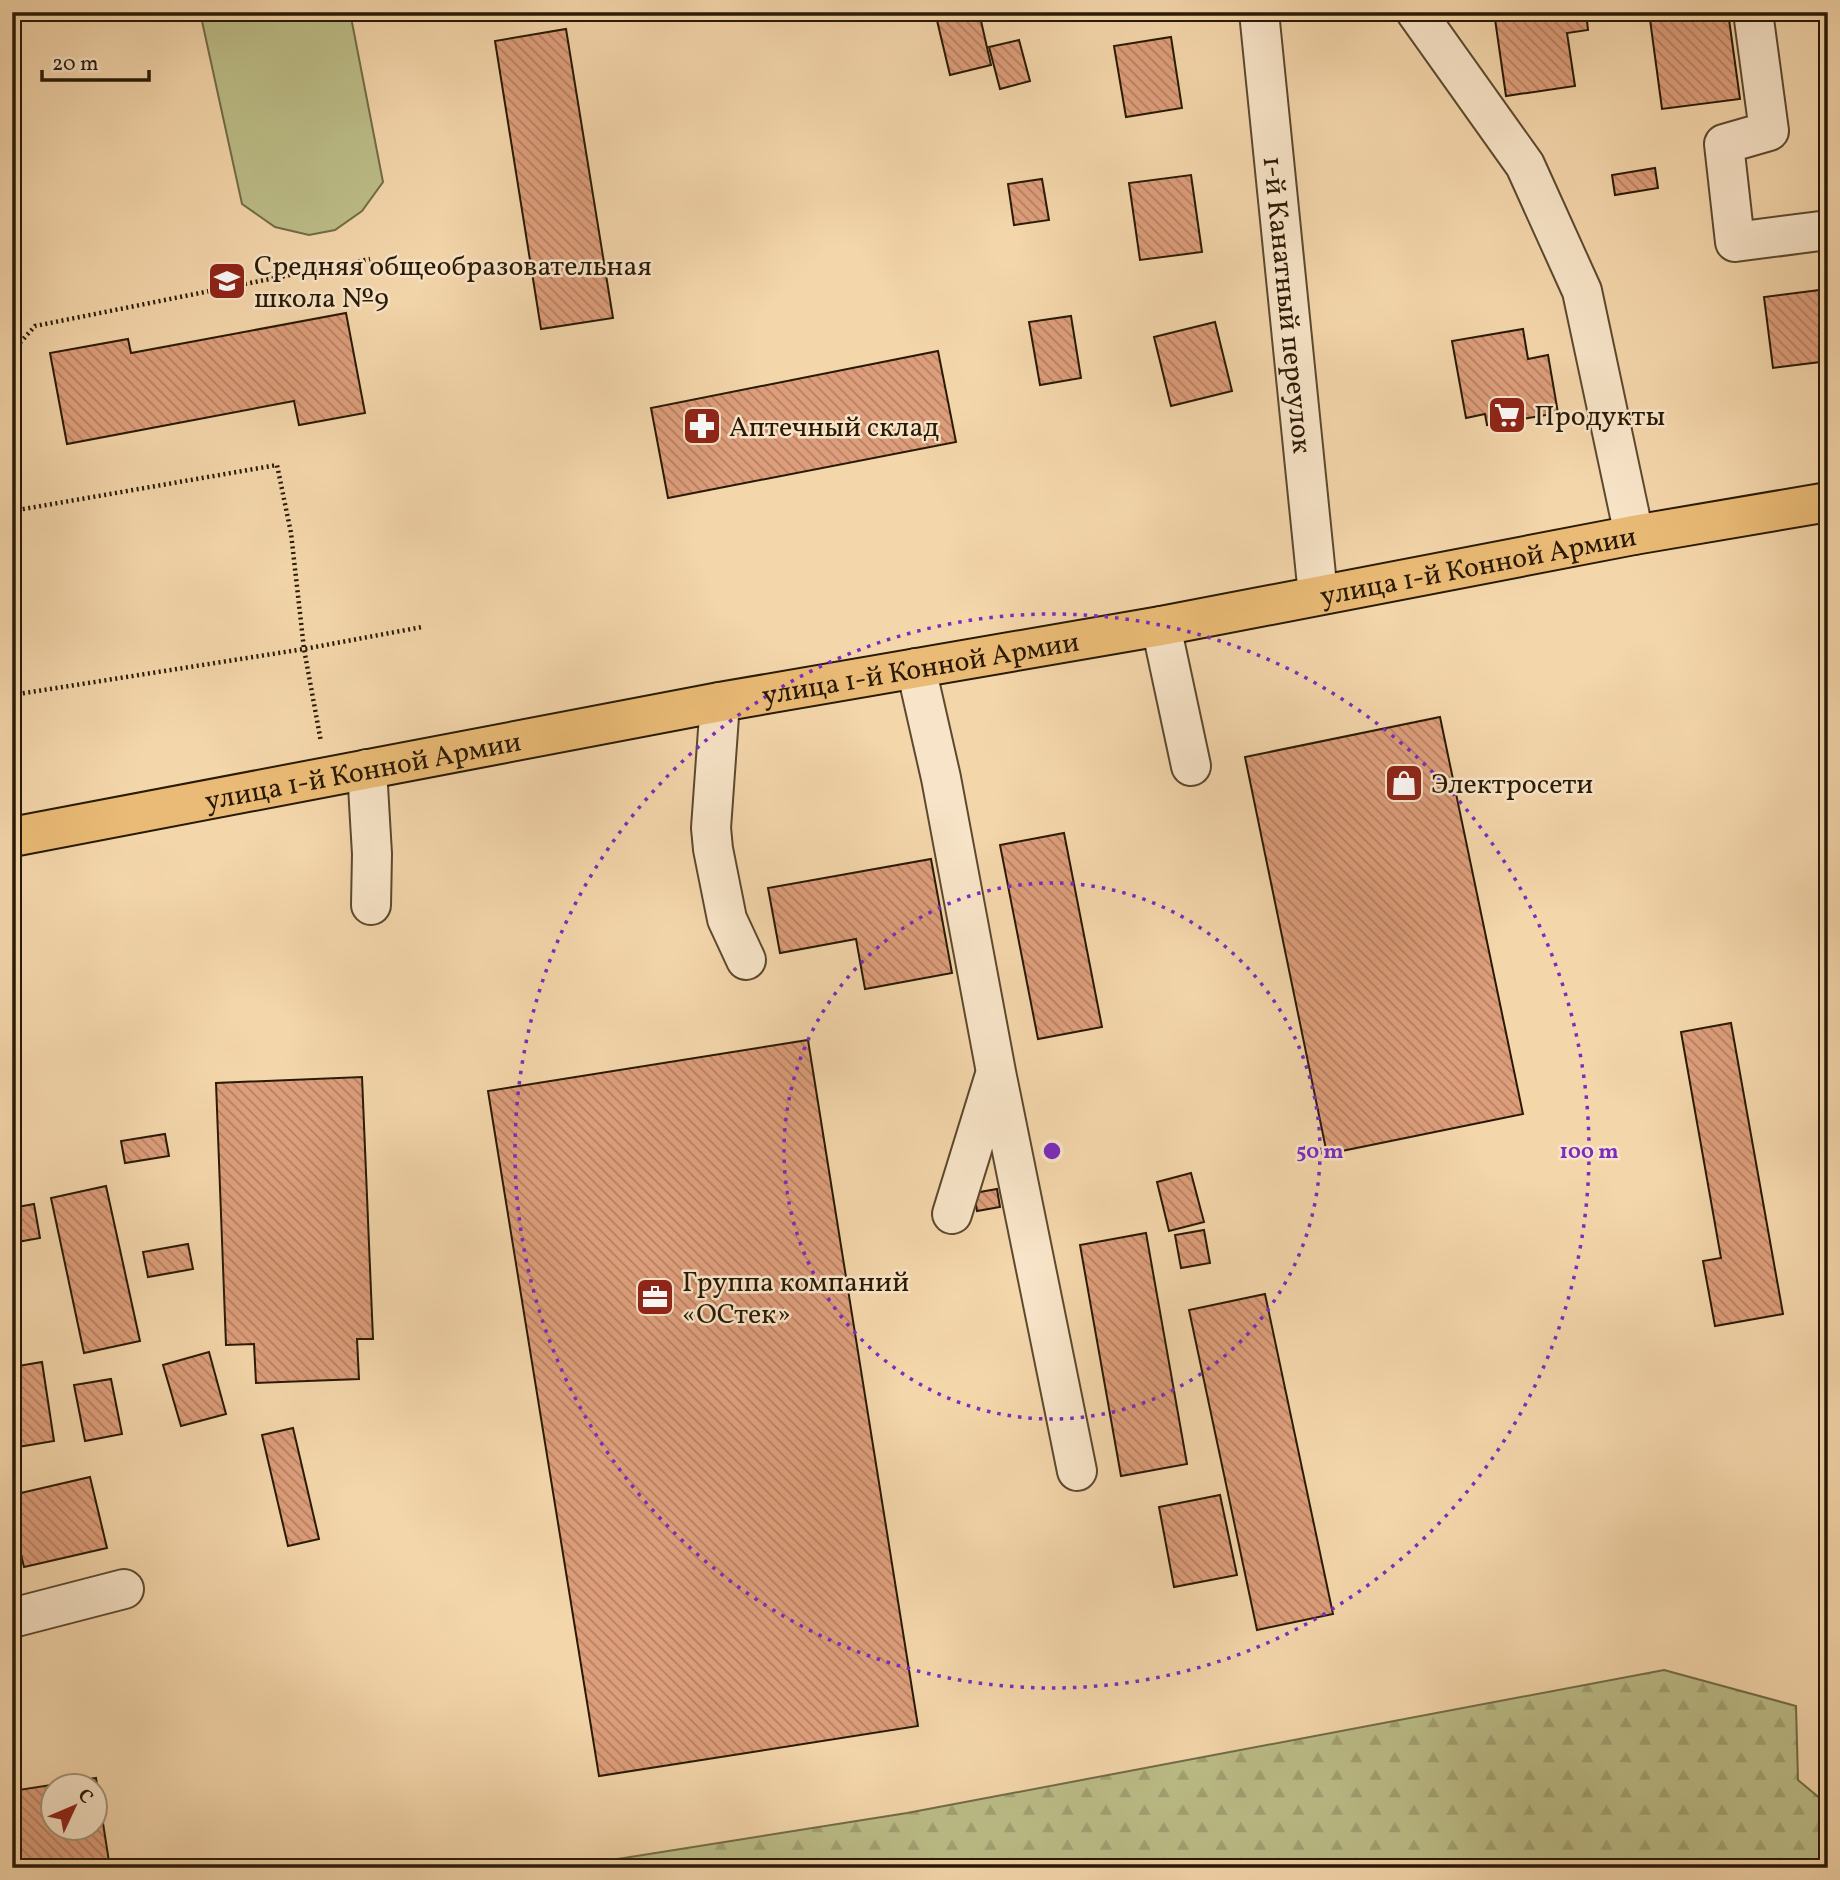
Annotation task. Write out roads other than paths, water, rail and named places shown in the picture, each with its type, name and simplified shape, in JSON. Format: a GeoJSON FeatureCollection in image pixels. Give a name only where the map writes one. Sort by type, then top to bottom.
{"type":"FeatureCollection","features":[{"type":"Feature","properties":{"kind":"main road","name":"улица 1-й Конной Армии"},"geometry":{"type":"LineString","coordinates":[[12,837],[720,702],[1161,626],[1828,502]]}},
{"type":"Feature","properties":{"kind":"street"},"geometry":{"type":"LineString","coordinates":[[1259,12],[1280,12]]}},
{"type":"Feature","properties":{"kind":"street","name":"1-й Канатный переулок"},"geometry":{"type":"LineString","coordinates":[[1259,12],[1318,595]]}},
{"type":"Feature","properties":{"kind":"street"},"geometry":{"type":"LineString","coordinates":[[1416,12],[1525,165],[1582,291],[1634,536]]}},
{"type":"Feature","properties":{"kind":"street"},"geometry":{"type":"LineString","coordinates":[[1753,12],[1769,131],[1724,144],[1735,242],[1828,230]]}},
{"type":"Feature","properties":{"kind":"street"},"geometry":{"type":"LineString","coordinates":[[1161,626],[1191,766]]}},
{"type":"Feature","properties":{"kind":"street"},"geometry":{"type":"LineString","coordinates":[[916,668],[941,778],[996,1072],[1077,1471]]}},
{"type":"Feature","properties":{"kind":"street"},"geometry":{"type":"LineString","coordinates":[[720,702],[711,828],[713,849],[727,919],[746,960]]}},
{"type":"Feature","properties":{"kind":"street"},"geometry":{"type":"LineString","coordinates":[[367,769],[372,854],[371,905]]}},
{"type":"Feature","properties":{"kind":"street"},"geometry":{"type":"LineString","coordinates":[[952,1214],[996,1072]]}},
{"type":"Feature","properties":{"kind":"street"},"geometry":{"type":"LineString","coordinates":[[12,1618],[124,1589]]}},
{"type":"Feature","properties":{"kind":"place","name":"Средняя общеобразовательная школа №9"},"geometry":{"type":"Point","coordinates":[227,281]}},
{"type":"Feature","properties":{"kind":"place","name":"Продукты"},"geometry":{"type":"Point","coordinates":[1507,415]}},
{"type":"Feature","properties":{"kind":"place","name":"Аптечный склад"},"geometry":{"type":"Point","coordinates":[702,426]}},
{"type":"Feature","properties":{"kind":"place","name":"Электросети"},"geometry":{"type":"Point","coordinates":[1404,783]}},
{"type":"Feature","properties":{"kind":"place","name":"Группа компаний «ОСтек»"},"geometry":{"type":"Point","coordinates":[655,1297]}}]}
